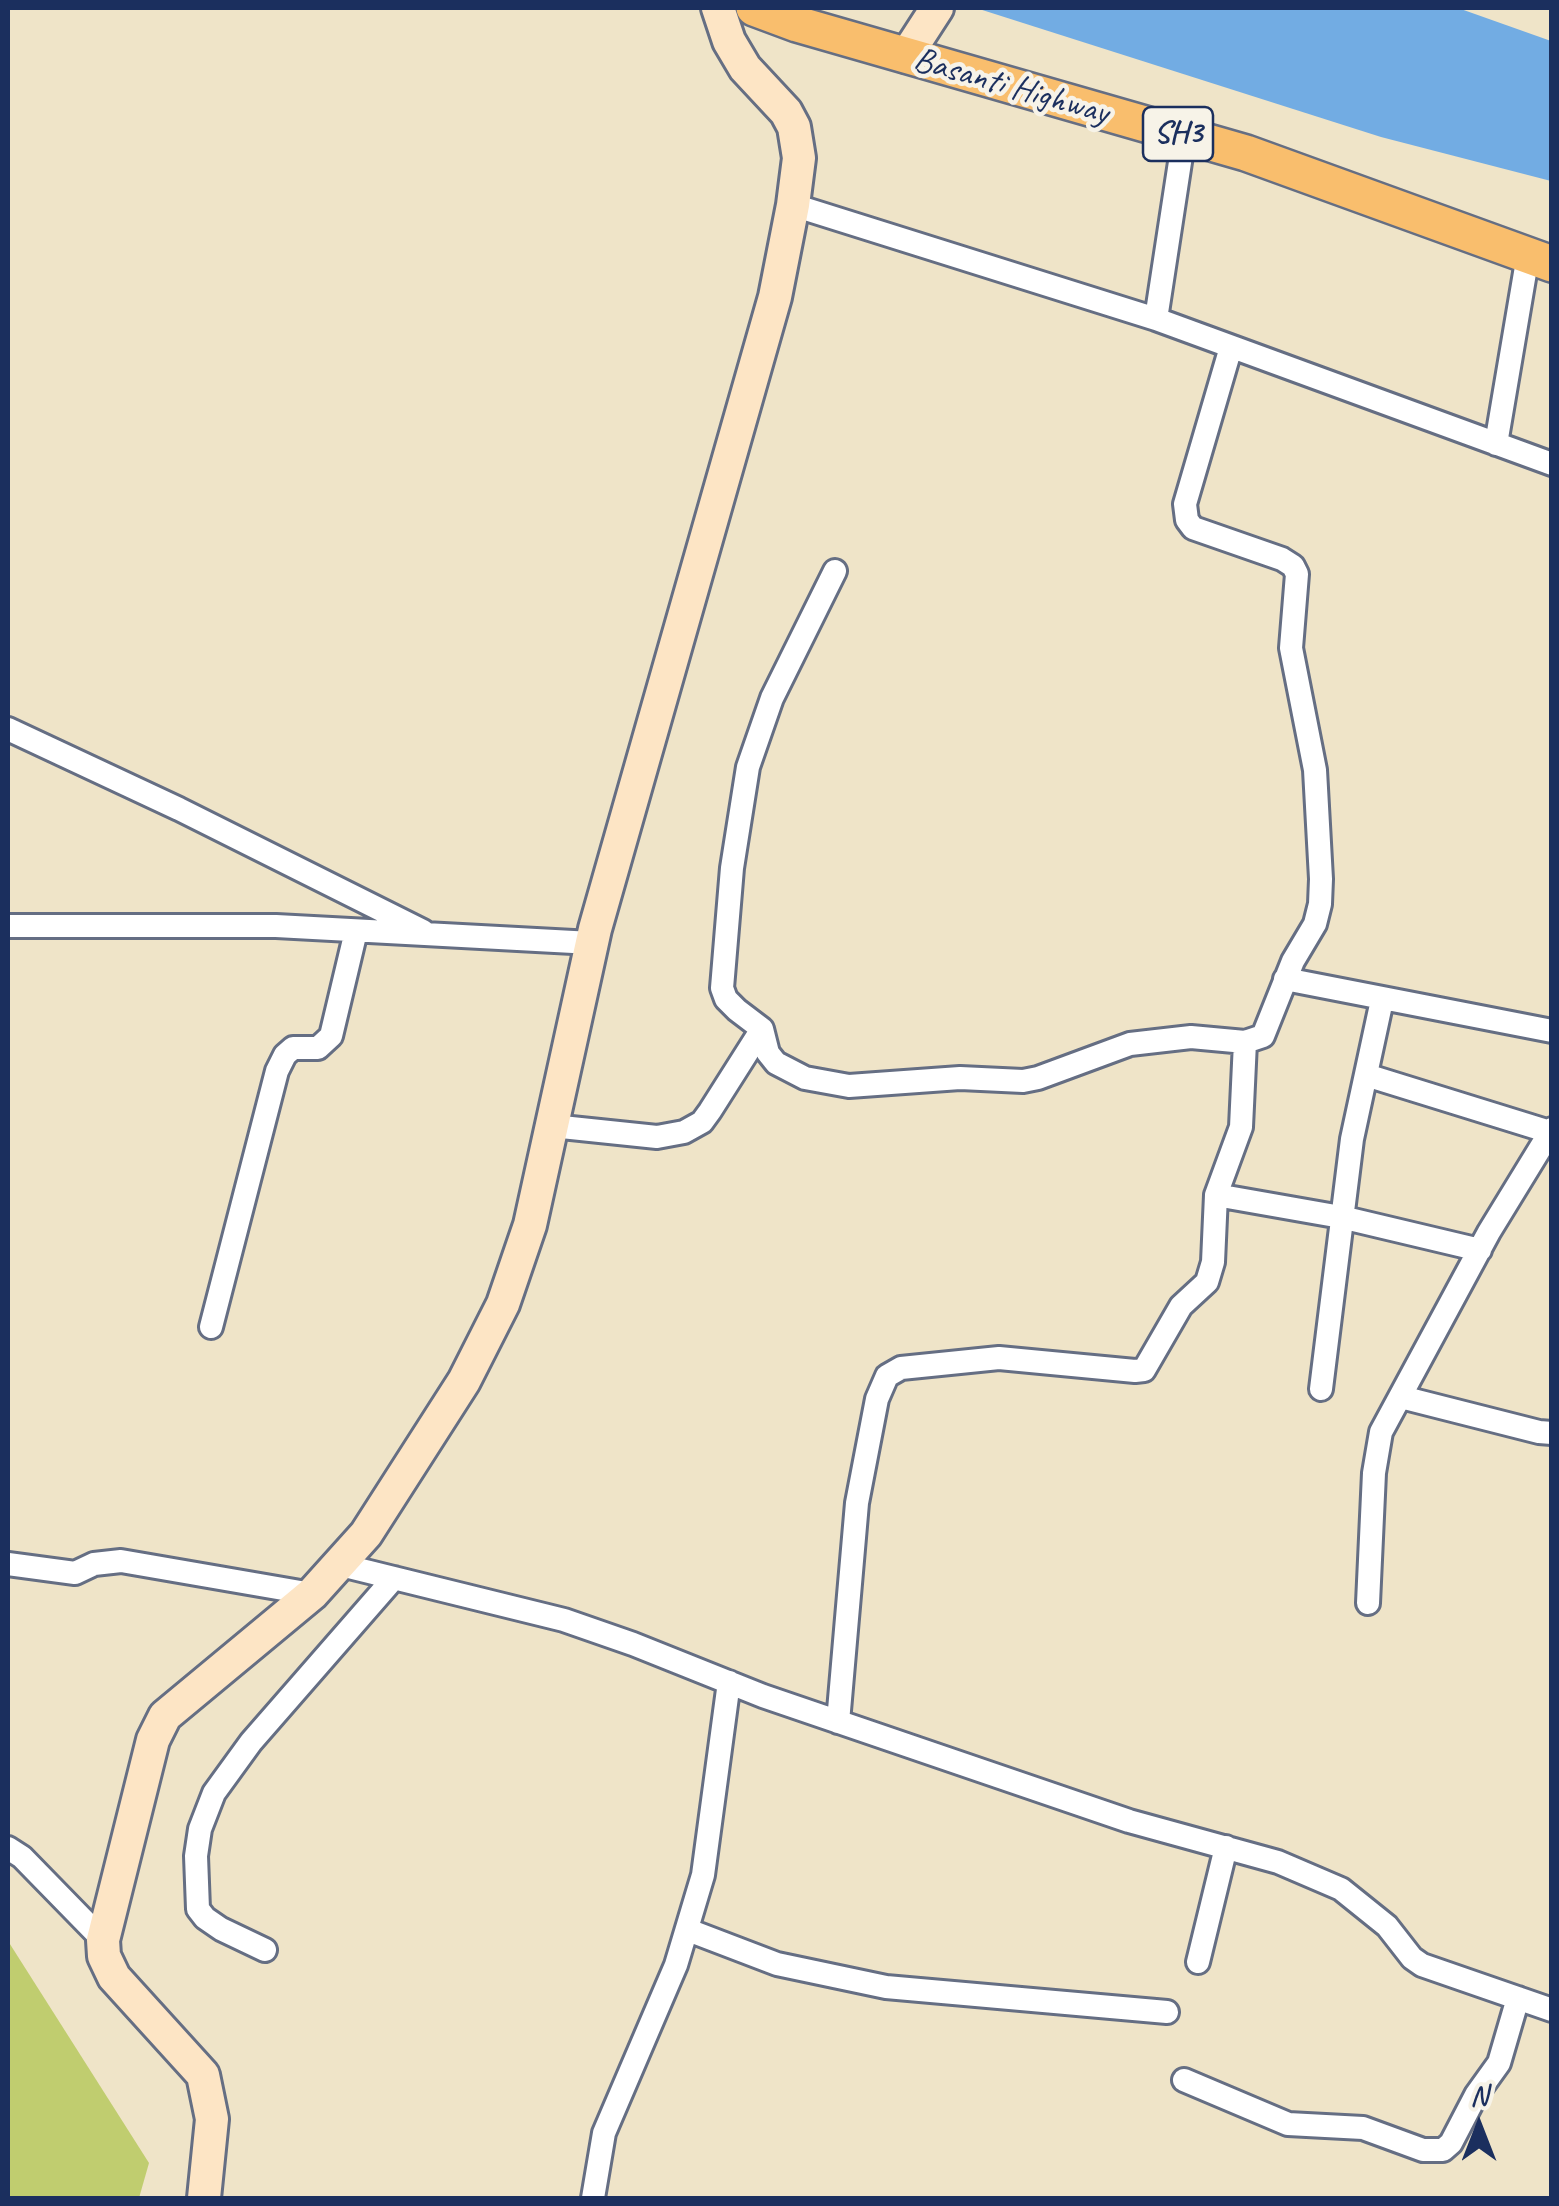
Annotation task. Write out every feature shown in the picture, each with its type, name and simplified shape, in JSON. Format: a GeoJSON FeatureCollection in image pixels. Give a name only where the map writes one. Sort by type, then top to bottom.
{"type":"FeatureCollection","features":[{"type":"Feature","properties":{"kind":"main road"},"geometry":{"type":"LineString","coordinates":[[204,2198],[212,2119],[202,2075],[114,1977],[104,1956],[103,1940],[149,1755],[165,1716],[312,1594],[341,1565],[464,1381],[504,1304],[530,1225],[592,943],[774,297],[793,205],[799,158],[794,127],[745,68],[728,41],[718,8]]}},
{"type":"Feature","properties":{"kind":"main road","name":"Basanti Highway"},"geometry":{"type":"LineString","coordinates":[[756,8],[797,24],[1333,182],[1540,260]]}},
{"type":"Feature","properties":{"kind":"main road"},"geometry":{"type":"LineString","coordinates":[[906,56],[936,9]]}},
{"type":"Feature","properties":{"kind":"street"},"geometry":{"type":"LineString","coordinates":[[1156,319],[1184,136]]}},
{"type":"Feature","properties":{"kind":"street"},"geometry":{"type":"LineString","coordinates":[[793,205],[1156,319],[1552,464]]}},
{"type":"Feature","properties":{"kind":"street"},"geometry":{"type":"LineString","coordinates":[[1496,444],[1540,260]]}},
{"type":"Feature","properties":{"kind":"street"},"geometry":{"type":"LineString","coordinates":[[835,572],[772,698],[748,768],[737,834],[722,988],[726,999],[762,1029],[768,1054],[776,1063],[804,1078],[848,1086],[960,1078],[1023,1080],[1130,1044],[1191,1037],[1245,1042],[1263,1036],[1285,979],[1315,924],[1320,904],[1315,770],[1291,648],[1298,574],[1282,559],[1192,528],[1187,520],[1186,504],[1230,347]]}},
{"type":"Feature","properties":{"kind":"street"},"geometry":{"type":"LineString","coordinates":[[8,729],[431,935]]}},
{"type":"Feature","properties":{"kind":"street"},"geometry":{"type":"LineString","coordinates":[[8,926],[276,926],[592,943]]}},
{"type":"Feature","properties":{"kind":"street"},"geometry":{"type":"LineString","coordinates":[[211,1327],[278,1070],[293,1048],[318,1048],[331,1036],[356,931]]}},
{"type":"Feature","properties":{"kind":"street"},"geometry":{"type":"LineString","coordinates":[[1285,979],[1552,1031]]}},
{"type":"Feature","properties":{"kind":"street"},"geometry":{"type":"LineString","coordinates":[[1321,1388],[1352,1138],[1382,1000]]}},
{"type":"Feature","properties":{"kind":"street"},"geometry":{"type":"LineString","coordinates":[[552,1126],[656,1137],[684,1132],[702,1122],[710,1112],[762,1029]]}},
{"type":"Feature","properties":{"kind":"street"},"geometry":{"type":"LineString","coordinates":[[838,1722],[851,1563],[876,1399],[887,1376],[901,1368],[999,1358],[1144,1370],[1176,1312],[1207,1282],[1213,1262],[1216,1195],[1241,1127],[1245,1042]]}},
{"type":"Feature","properties":{"kind":"street"},"geometry":{"type":"LineString","coordinates":[[1366,1076],[1551,1130],[1480,1250],[1382,1432],[1376,1454],[1368,1603]]}},
{"type":"Feature","properties":{"kind":"street"},"geometry":{"type":"LineString","coordinates":[[1216,1195],[1342,1217],[1480,1250]]}},
{"type":"Feature","properties":{"kind":"street"},"geometry":{"type":"LineString","coordinates":[[1401,1396],[1539,1432],[1552,1432]]}},
{"type":"Feature","properties":{"kind":"street"},"geometry":{"type":"LineString","coordinates":[[8,1564],[75,1573],[94,1564],[122,1561],[312,1594]]}},
{"type":"Feature","properties":{"kind":"street"},"geometry":{"type":"LineString","coordinates":[[341,1565],[564,1620],[838,1722],[1129,1822],[1278,1862],[1341,1890],[1387,1926],[1422,1965],[1552,2010]]}},
{"type":"Feature","properties":{"kind":"street"},"geometry":{"type":"LineString","coordinates":[[264,1950],[221,1928],[198,1909],[196,1856],[200,1829],[214,1793],[251,1742],[394,1578]]}},
{"type":"Feature","properties":{"kind":"street"},"geometry":{"type":"LineString","coordinates":[[593,2198],[604,2133],[664,1997],[688,1930],[706,1856],[728,1682]]}},
{"type":"Feature","properties":{"kind":"street"},"geometry":{"type":"LineString","coordinates":[[1198,1962],[1226,1847]]}},
{"type":"Feature","properties":{"kind":"street"},"geometry":{"type":"LineString","coordinates":[[8,1848],[22,1857],[103,1940]]}},
{"type":"Feature","properties":{"kind":"street"},"geometry":{"type":"LineString","coordinates":[[688,1930],[776,1964],[886,1986],[1167,2012]]}},
{"type":"Feature","properties":{"kind":"street"},"geometry":{"type":"LineString","coordinates":[[1184,2080],[1288,2124],[1363,2128],[1424,2150],[1443,2150],[1452,2144],[1476,2095],[1499,2064],[1518,1998]]}},
{"type":"Feature","properties":{"kind":"green space"},"geometry":{"type":"Polygon","coordinates":[[[8,1941],[149,2163],[139,2198],[8,2198],[8,1941]]]}},
{"type":"Feature","properties":{"kind":"water"},"geometry":{"type":"Polygon","coordinates":[[[976,8],[1458,8],[1551,41],[1551,181],[1381,137],[976,8]]]}}]}
